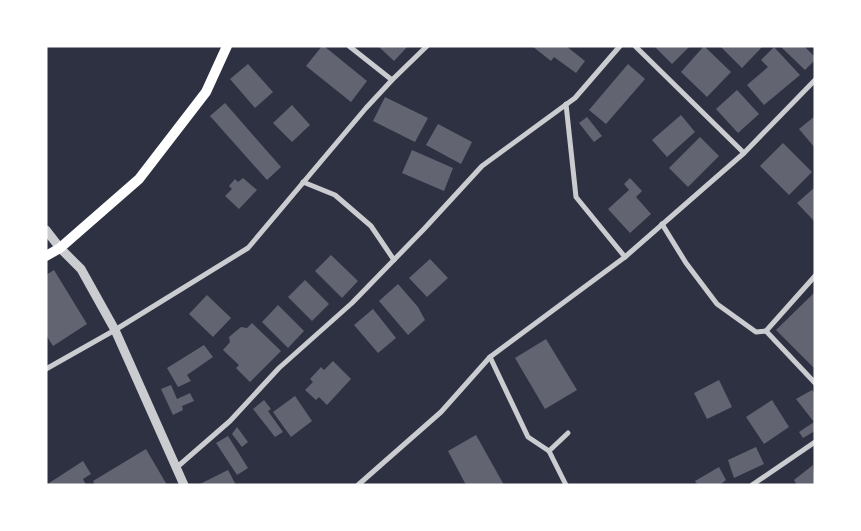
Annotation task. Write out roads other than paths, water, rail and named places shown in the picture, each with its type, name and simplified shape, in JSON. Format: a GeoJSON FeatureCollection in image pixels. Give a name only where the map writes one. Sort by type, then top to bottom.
{"type":"FeatureCollection","features":[{"type":"Feature","properties":{"kind":"main road"},"geometry":{"type":"LineString","coordinates":[[46,256],[60,248],[139,179],[206,92],[227,46]]}},
{"type":"Feature","properties":{"kind":"street"},"geometry":{"type":"LineString","coordinates":[[349,46],[392,80]]}},
{"type":"Feature","properties":{"kind":"street"},"geometry":{"type":"LineString","coordinates":[[46,368],[116,330],[248,248],[392,80],[427,46]]}},
{"type":"Feature","properties":{"kind":"street"},"geometry":{"type":"LineString","coordinates":[[176,468],[230,421],[279,368],[352,303],[482,166],[575,98],[620,46]]}},
{"type":"Feature","properties":{"kind":"street"},"geometry":{"type":"LineString","coordinates":[[635,46],[744,153]]}},
{"type":"Feature","properties":{"kind":"street"},"geometry":{"type":"LineString","coordinates":[[358,485],[441,412],[490,357],[625,257],[744,153],[815,80]]}},
{"type":"Feature","properties":{"kind":"street"},"geometry":{"type":"LineString","coordinates":[[566,104],[576,197],[625,257]]}},
{"type":"Feature","properties":{"kind":"street"},"geometry":{"type":"LineString","coordinates":[[303,182],[335,195],[371,226],[394,260]]}},
{"type":"Feature","properties":{"kind":"street"},"geometry":{"type":"LineString","coordinates":[[662,224],[686,263],[717,304],[756,332],[766,331],[815,276]]}},
{"type":"Feature","properties":{"kind":"street"},"geometry":{"type":"LineString","coordinates":[[46,230],[60,248],[81,269],[116,330],[184,485]]}},
{"type":"Feature","properties":{"kind":"street"},"geometry":{"type":"LineString","coordinates":[[766,331],[815,384]]}},
{"type":"Feature","properties":{"kind":"street"},"geometry":{"type":"LineString","coordinates":[[490,357],[528,437],[549,451],[566,485]]}},
{"type":"Feature","properties":{"kind":"street"},"geometry":{"type":"LineString","coordinates":[[549,451],[568,433]]}},
{"type":"Feature","properties":{"kind":"street"},"geometry":{"type":"LineString","coordinates":[[752,485],[815,442]]}}]}
